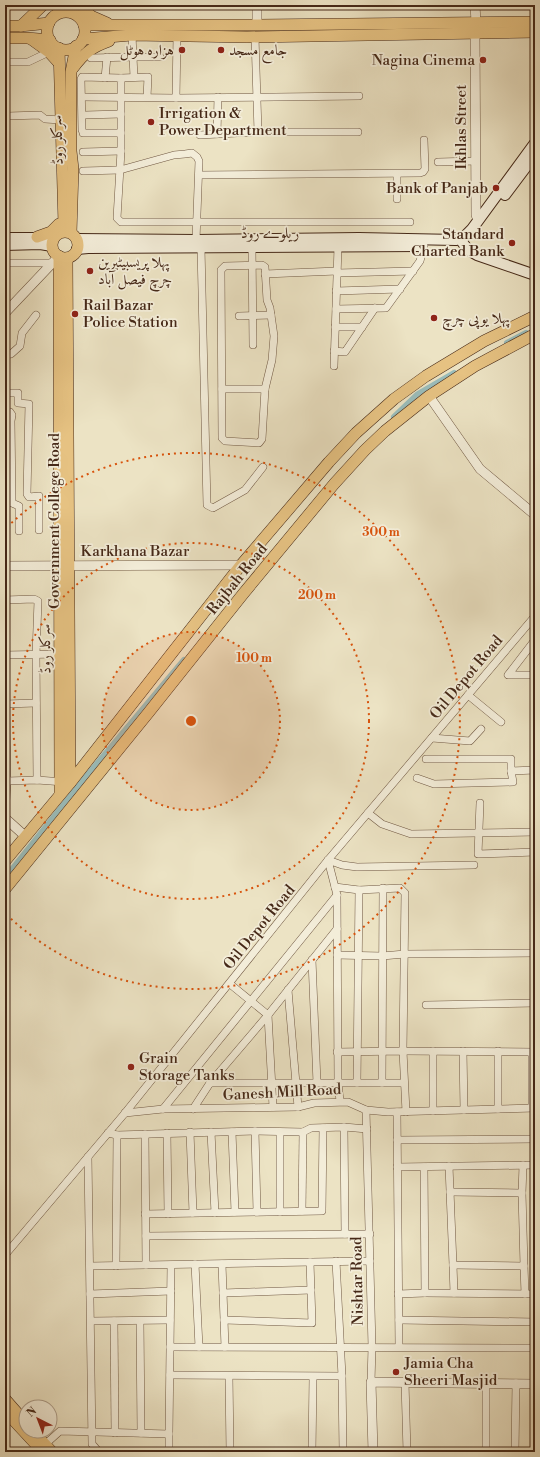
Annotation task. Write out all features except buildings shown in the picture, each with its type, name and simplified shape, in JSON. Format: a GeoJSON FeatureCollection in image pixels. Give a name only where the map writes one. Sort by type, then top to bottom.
{"type":"FeatureCollection","features":[{"type":"Feature","properties":{"kind":"main road"},"geometry":{"type":"LineString","coordinates":[[20,26],[43,5]]}},
{"type":"Feature","properties":{"kind":"main road"},"geometry":{"type":"LineString","coordinates":[[76,8],[125,32]]}},
{"type":"Feature","properties":{"kind":"main road"},"geometry":{"type":"LineString","coordinates":[[54,50],[48,35],[49,23],[57,10],[69,12],[76,8]]}},
{"type":"Feature","properties":{"kind":"main road"},"geometry":{"type":"LineString","coordinates":[[76,8],[84,25],[85,32],[79,43]]}},
{"type":"Feature","properties":{"kind":"main road"},"geometry":{"type":"LineString","coordinates":[[84,25],[125,32],[177,36],[255,37],[475,28],[535,22]]}},
{"type":"Feature","properties":{"kind":"main road"},"geometry":{"type":"LineString","coordinates":[[5,26],[49,23]]}},
{"type":"Feature","properties":{"kind":"main road"},"geometry":{"type":"LineString","coordinates":[[31,39],[54,50],[71,49],[79,43],[125,32],[257,25],[475,28],[535,32]]}},
{"type":"Feature","properties":{"kind":"main road"},"geometry":{"type":"LineString","coordinates":[[71,72],[81,58],[92,48],[125,32]]}},
{"type":"Feature","properties":{"kind":"main road"},"geometry":{"type":"LineString","coordinates":[[5,38],[50,40]]}},
{"type":"Feature","properties":{"kind":"main road","name":"سرکلر روڈ"},"geometry":{"type":"LineString","coordinates":[[72,238],[73,169],[71,151],[71,72],[79,43]]}},
{"type":"Feature","properties":{"kind":"main road","name":"سرکلر روڈ"},"geometry":{"type":"LineString","coordinates":[[54,50],[59,63],[64,215],[72,238]]}},
{"type":"Feature","properties":{"kind":"main road"},"geometry":{"type":"LineString","coordinates":[[462,242],[535,142]]}},
{"type":"Feature","properties":{"kind":"main road"},"geometry":{"type":"LineString","coordinates":[[462,242],[474,236],[535,155]]}},
{"type":"Feature","properties":{"kind":"main road"},"geometry":{"type":"LineString","coordinates":[[5,238],[37,237],[51,232],[59,224],[64,215]]}},
{"type":"Feature","properties":{"kind":"main road"},"geometry":{"type":"LineString","coordinates":[[5,245],[53,242],[60,233],[72,238],[71,256],[60,259],[55,254],[53,242]]}},
{"type":"Feature","properties":{"kind":"main road"},"geometry":{"type":"LineString","coordinates":[[37,237],[53,242]]}},
{"type":"Feature","properties":{"kind":"main road","name":"ریلوے روڈ"},"geometry":{"type":"LineString","coordinates":[[72,238],[252,248],[448,247],[462,242]]}},
{"type":"Feature","properties":{"kind":"main road","name":"ریلوے روڈ"},"geometry":{"type":"LineString","coordinates":[[199,244],[359,238],[462,242]]}},
{"type":"Feature","properties":{"kind":"main road"},"geometry":{"type":"LineString","coordinates":[[462,242],[468,250],[477,255],[535,275]]}},
{"type":"Feature","properties":{"kind":"main road","name":"Government College Road"},"geometry":{"type":"LineString","coordinates":[[60,259],[64,565],[70,756],[65,782]]}},
{"type":"Feature","properties":{"kind":"main road","name":"Rajbah Road"},"geometry":{"type":"LineString","coordinates":[[5,861],[60,794],[65,782],[85,762],[136,703],[241,565],[329,462],[356,433],[394,399],[426,376],[516,324],[535,316]]}},
{"type":"Feature","properties":{"kind":"main road","name":"Rajbah Road"},"geometry":{"type":"LineString","coordinates":[[5,889],[243,594],[334,484],[365,450],[385,431],[429,396],[475,365],[535,334]]}},
{"type":"Feature","properties":{"kind":"main road"},"geometry":{"type":"LineString","coordinates":[[467,352],[475,365]]}},
{"type":"Feature","properties":{"kind":"main road","name":"سرکلر روڈ"},"geometry":{"type":"LineString","coordinates":[[64,565],[60,654],[65,782]]}},
{"type":"Feature","properties":{"kind":"main road"},"geometry":{"type":"LineString","coordinates":[[136,703],[148,712]]}},
{"type":"Feature","properties":{"kind":"main road"},"geometry":{"type":"LineString","coordinates":[[70,756],[85,762]]}},
{"type":"Feature","properties":{"kind":"main road"},"geometry":{"type":"LineString","coordinates":[[5,1399],[18,1414]]}},
{"type":"Feature","properties":{"kind":"main road"},"geometry":{"type":"LineString","coordinates":[[5,1411],[42,1450]]}},
{"type":"Feature","properties":{"kind":"main road"},"geometry":{"type":"LineString","coordinates":[[37,1439],[42,1450]]}},
{"type":"Feature","properties":{"kind":"street"},"geometry":{"type":"LineString","coordinates":[[257,5],[257,25]]}},
{"type":"Feature","properties":{"kind":"street","name":"Ikhlas Street"},"geometry":{"type":"LineString","coordinates":[[475,5],[476,215],[478,220]]}},
{"type":"Feature","properties":{"kind":"street"},"geometry":{"type":"LineString","coordinates":[[125,32],[133,57],[134,77]]}},
{"type":"Feature","properties":{"kind":"street"},"geometry":{"type":"LineString","coordinates":[[176,98],[177,36]]}},
{"type":"Feature","properties":{"kind":"street"},"geometry":{"type":"LineString","coordinates":[[255,37],[258,132]]}},
{"type":"Feature","properties":{"kind":"street"},"geometry":{"type":"LineString","coordinates":[[5,62],[28,62],[54,50]]}},
{"type":"Feature","properties":{"kind":"street"},"geometry":{"type":"LineString","coordinates":[[91,58],[160,56]]}},
{"type":"Feature","properties":{"kind":"street"},"geometry":{"type":"LineString","coordinates":[[105,78],[107,57]]}},
{"type":"Feature","properties":{"kind":"street"},"geometry":{"type":"LineString","coordinates":[[121,133],[82,132],[82,77],[148,77],[147,97]]}},
{"type":"Feature","properties":{"kind":"street"},"geometry":{"type":"LineString","coordinates":[[121,78],[121,150],[118,221],[410,222]]}},
{"type":"Feature","properties":{"kind":"street"},"geometry":{"type":"LineString","coordinates":[[82,97],[176,98],[359,96]]}},
{"type":"Feature","properties":{"kind":"street"},"geometry":{"type":"LineString","coordinates":[[217,134],[218,97]]}},
{"type":"Feature","properties":{"kind":"street"},"geometry":{"type":"LineString","coordinates":[[85,115],[121,114]]}},
{"type":"Feature","properties":{"kind":"street"},"geometry":{"type":"LineString","coordinates":[[8,116],[40,115],[45,119],[61,120]]}},
{"type":"Feature","properties":{"kind":"street"},"geometry":{"type":"LineString","coordinates":[[200,135],[258,132],[358,132]]}},
{"type":"Feature","properties":{"kind":"street"},"geometry":{"type":"LineString","coordinates":[[198,175],[397,174],[424,172],[424,140]]}},
{"type":"Feature","properties":{"kind":"street"},"geometry":{"type":"LineString","coordinates":[[83,152],[121,150]]}},
{"type":"Feature","properties":{"kind":"street"},"geometry":{"type":"LineString","coordinates":[[83,171],[120,170],[174,155],[192,153],[197,157],[199,161],[197,222],[199,244],[207,505],[213,508],[245,490],[263,467]]}},
{"type":"Feature","properties":{"kind":"street"},"geometry":{"type":"LineString","coordinates":[[438,162],[476,161]]}},
{"type":"Feature","properties":{"kind":"street"},"geometry":{"type":"LineString","coordinates":[[397,174],[397,199]]}},
{"type":"Feature","properties":{"kind":"street"},"geometry":{"type":"LineString","coordinates":[[336,309],[386,308],[420,261],[424,246]]}},
{"type":"Feature","properties":{"kind":"street"},"geometry":{"type":"LineString","coordinates":[[252,248],[253,345]]}},
{"type":"Feature","properties":{"kind":"street"},"geometry":{"type":"LineString","coordinates":[[334,366],[338,248]]}},
{"type":"Feature","properties":{"kind":"street"},"geometry":{"type":"LineString","coordinates":[[5,263],[60,259]]}},
{"type":"Feature","properties":{"kind":"street"},"geometry":{"type":"LineString","coordinates":[[5,313],[60,259]]}},
{"type":"Feature","properties":{"kind":"street"},"geometry":{"type":"LineString","coordinates":[[252,265],[264,266],[267,300],[274,336],[272,360],[266,390],[262,439],[259,443],[225,442],[222,438],[221,270],[222,267],[225,266],[252,265]]}},
{"type":"Feature","properties":{"kind":"street"},"geometry":{"type":"LineString","coordinates":[[265,274],[412,272]]}},
{"type":"Feature","properties":{"kind":"street"},"geometry":{"type":"LineString","coordinates":[[336,291],[400,288]]}},
{"type":"Feature","properties":{"kind":"street"},"geometry":{"type":"LineString","coordinates":[[334,351],[345,352],[375,308]]}},
{"type":"Feature","properties":{"kind":"street"},"geometry":{"type":"LineString","coordinates":[[5,355],[11,354],[20,346],[22,333],[36,315]]}},
{"type":"Feature","properties":{"kind":"street"},"geometry":{"type":"LineString","coordinates":[[239,316],[271,315]]}},
{"type":"Feature","properties":{"kind":"street"},"geometry":{"type":"LineString","coordinates":[[335,327],[362,327]]}},
{"type":"Feature","properties":{"kind":"street"},"geometry":{"type":"LineString","coordinates":[[222,389],[266,390]]}},
{"type":"Feature","properties":{"kind":"street"},"geometry":{"type":"LineString","coordinates":[[5,393],[18,393],[18,404],[29,404],[27,494],[28,497],[39,496],[39,530]]}},
{"type":"Feature","properties":{"kind":"street"},"geometry":{"type":"LineString","coordinates":[[429,396],[480,469],[535,515]]}},
{"type":"Feature","properties":{"kind":"street"},"geometry":{"type":"LineString","coordinates":[[5,411],[10,412],[12,415],[12,503],[19,506],[19,531]]}},
{"type":"Feature","properties":{"kind":"street","name":"Karkhana Bazar"},"geometry":{"type":"LineString","coordinates":[[5,566],[241,565]]}},
{"type":"Feature","properties":{"kind":"street"},"geometry":{"type":"LineString","coordinates":[[5,600],[34,599],[38,602],[36,654],[37,780]]}},
{"type":"Feature","properties":{"kind":"street","name":"Oil Depot Road"},"geometry":{"type":"LineString","coordinates":[[5,1255],[125,1113],[328,860],[535,616]]}},
{"type":"Feature","properties":{"kind":"street"},"geometry":{"type":"LineString","coordinates":[[535,640],[508,675],[535,674]]}},
{"type":"Feature","properties":{"kind":"street"},"geometry":{"type":"LineString","coordinates":[[5,649],[7,782],[5,818],[25,836]]}},
{"type":"Feature","properties":{"kind":"street"},"geometry":{"type":"LineString","coordinates":[[5,655],[60,654]]}},
{"type":"Feature","properties":{"kind":"street"},"geometry":{"type":"LineString","coordinates":[[468,695],[501,722]]}},
{"type":"Feature","properties":{"kind":"street"},"geometry":{"type":"LineString","coordinates":[[5,704],[36,703]]}},
{"type":"Feature","properties":{"kind":"street"},"geometry":{"type":"LineString","coordinates":[[432,738],[470,741],[481,729]]}},
{"type":"Feature","properties":{"kind":"street"},"geometry":{"type":"LineString","coordinates":[[417,778],[434,784],[513,782],[510,759],[426,759]]}},
{"type":"Feature","properties":{"kind":"street"},"geometry":{"type":"LineString","coordinates":[[512,771],[535,770]]}},
{"type":"Feature","properties":{"kind":"street"},"geometry":{"type":"LineString","coordinates":[[7,782],[37,780],[65,782]]}},
{"type":"Feature","properties":{"kind":"street"},"geometry":{"type":"LineString","coordinates":[[480,803],[478,854],[535,852]]}},
{"type":"Feature","properties":{"kind":"street"},"geometry":{"type":"LineString","coordinates":[[368,813],[382,824],[411,834],[535,832]]}},
{"type":"Feature","properties":{"kind":"street"},"geometry":{"type":"LineString","coordinates":[[328,860],[342,865],[357,867],[474,865]]}},
{"type":"Feature","properties":{"kind":"street"},"geometry":{"type":"LineString","coordinates":[[328,860],[336,895],[337,1052],[340,1101]]}},
{"type":"Feature","properties":{"kind":"street"},"geometry":{"type":"LineString","coordinates":[[335,887],[359,890],[400,888],[405,893],[403,1051],[406,1112]]}},
{"type":"Feature","properties":{"kind":"street"},"geometry":{"type":"LineString","coordinates":[[382,1083],[383,888]]}},
{"type":"Feature","properties":{"kind":"street"},"geometry":{"type":"LineString","coordinates":[[357,1083],[359,890]]}},
{"type":"Feature","properties":{"kind":"street"},"geometry":{"type":"LineString","coordinates":[[163,1109],[336,895]]}},
{"type":"Feature","properties":{"kind":"street"},"geometry":{"type":"LineString","coordinates":[[192,1109],[210,1083],[268,1015],[337,929]]}},
{"type":"Feature","properties":{"kind":"street"},"geometry":{"type":"LineString","coordinates":[[337,955],[382,956],[404,954],[535,953]]}},
{"type":"Feature","properties":{"kind":"street"},"geometry":{"type":"LineString","coordinates":[[312,960],[317,1083]]}},
{"type":"Feature","properties":{"kind":"street"},"geometry":{"type":"LineString","coordinates":[[230,984],[268,1015],[273,1107]]}},
{"type":"Feature","properties":{"kind":"street"},"geometry":{"type":"LineString","coordinates":[[288,990],[298,1107]]}},
{"type":"Feature","properties":{"kind":"street"},"geometry":{"type":"LineString","coordinates":[[426,1005],[535,1003]]}},
{"type":"Feature","properties":{"kind":"street"},"geometry":{"type":"LineString","coordinates":[[433,1051],[433,1111]]}},
{"type":"Feature","properties":{"kind":"street"},"geometry":{"type":"LineString","coordinates":[[463,1051],[464,1110]]}},
{"type":"Feature","properties":{"kind":"street"},"geometry":{"type":"LineString","coordinates":[[337,1052],[534,1052],[533,1108]]}},
{"type":"Feature","properties":{"kind":"street"},"geometry":{"type":"LineString","coordinates":[[498,1052],[498,1109]]}},
{"type":"Feature","properties":{"kind":"street"},"geometry":{"type":"LineString","coordinates":[[210,1083],[404,1083]]}},
{"type":"Feature","properties":{"kind":"street","name":"Ganesh Mill Road"},"geometry":{"type":"LineString","coordinates":[[125,1113],[163,1109],[298,1107],[314,1103],[340,1101],[348,1102],[366,1110],[397,1112],[533,1108]]}},
{"type":"Feature","properties":{"kind":"street","name":"Nishtar Road"},"geometry":{"type":"LineString","coordinates":[[366,1110],[370,1234],[373,1452]]}},
{"type":"Feature","properties":{"kind":"street"},"geometry":{"type":"LineString","coordinates":[[397,1112],[399,1347]]}},
{"type":"Feature","properties":{"kind":"street"},"geometry":{"type":"LineString","coordinates":[[108,1133],[117,1135],[190,1132],[303,1132],[311,1128],[344,1127],[367,1129]]}},
{"type":"Feature","properties":{"kind":"street"},"geometry":{"type":"LineString","coordinates":[[344,1127],[345,1234]]}},
{"type":"Feature","properties":{"kind":"street"},"geometry":{"type":"LineString","coordinates":[[145,1214],[322,1211],[323,1128]]}},
{"type":"Feature","properties":{"kind":"street"},"geometry":{"type":"LineString","coordinates":[[255,1131],[257,1212]]}},
{"type":"Feature","properties":{"kind":"street"},"geometry":{"type":"LineString","coordinates":[[190,1132],[193,1213]]}},
{"type":"Feature","properties":{"kind":"street"},"geometry":{"type":"LineString","coordinates":[[211,1132],[214,1213]]}},
{"type":"Feature","properties":{"kind":"street"},"geometry":{"type":"LineString","coordinates":[[232,1132],[235,1212]]}},
{"type":"Feature","properties":{"kind":"street"},"geometry":{"type":"LineString","coordinates":[[280,1132],[280,1212]]}},
{"type":"Feature","properties":{"kind":"street"},"geometry":{"type":"LineString","coordinates":[[302,1211],[303,1132]]}},
{"type":"Feature","properties":{"kind":"street"},"geometry":{"type":"LineString","coordinates":[[167,1133],[168,1214]]}},
{"type":"Feature","properties":{"kind":"street"},"geometry":{"type":"LineString","coordinates":[[145,1134],[146,1265]]}},
{"type":"Feature","properties":{"kind":"street"},"geometry":{"type":"LineString","coordinates":[[116,1266],[117,1135]]}},
{"type":"Feature","properties":{"kind":"street"},"geometry":{"type":"LineString","coordinates":[[397,1140],[535,1139]]}},
{"type":"Feature","properties":{"kind":"street"},"geometry":{"type":"LineString","coordinates":[[88,1157],[87,1178],[90,1266],[92,1444],[99,1452]]}},
{"type":"Feature","properties":{"kind":"street"},"geometry":{"type":"LineString","coordinates":[[523,1165],[522,1193],[525,1294]]}},
{"type":"Feature","properties":{"kind":"street"},"geometry":{"type":"LineString","coordinates":[[397,1167],[535,1165]]}},
{"type":"Feature","properties":{"kind":"street"},"geometry":{"type":"LineString","coordinates":[[449,1166],[454,1293]]}},
{"type":"Feature","properties":{"kind":"street"},"geometry":{"type":"LineString","coordinates":[[424,1167],[425,1293]]}},
{"type":"Feature","properties":{"kind":"street"},"geometry":{"type":"LineString","coordinates":[[450,1192],[522,1193]]}},
{"type":"Feature","properties":{"kind":"street"},"geometry":{"type":"LineString","coordinates":[[146,1236],[370,1234]]}},
{"type":"Feature","properties":{"kind":"street"},"geometry":{"type":"LineString","coordinates":[[5,1243],[11,1248]]}},
{"type":"Feature","properties":{"kind":"street"},"geometry":{"type":"LineString","coordinates":[[336,1261],[341,1348],[343,1452]]}},
{"type":"Feature","properties":{"kind":"street"},"geometry":{"type":"LineString","coordinates":[[90,1266],[370,1261]]}},
{"type":"Feature","properties":{"kind":"street"},"geometry":{"type":"LineString","coordinates":[[224,1320],[312,1323],[310,1262]]}},
{"type":"Feature","properties":{"kind":"street"},"geometry":{"type":"LineString","coordinates":[[195,1264],[199,1347]]}},
{"type":"Feature","properties":{"kind":"street"},"geometry":{"type":"LineString","coordinates":[[222,1264],[225,1347]]}},
{"type":"Feature","properties":{"kind":"street"},"geometry":{"type":"LineString","coordinates":[[169,1452],[171,1265]]}},
{"type":"Feature","properties":{"kind":"street"},"geometry":{"type":"LineString","coordinates":[[453,1265],[524,1266]]}},
{"type":"Feature","properties":{"kind":"street"},"geometry":{"type":"LineString","coordinates":[[224,1293],[311,1290]]}},
{"type":"Feature","properties":{"kind":"street"},"geometry":{"type":"LineString","coordinates":[[90,1294],[171,1291]]}},
{"type":"Feature","properties":{"kind":"street"},"geometry":{"type":"LineString","coordinates":[[398,1294],[535,1294]]}},
{"type":"Feature","properties":{"kind":"street"},"geometry":{"type":"LineString","coordinates":[[90,1321],[170,1320]]}},
{"type":"Feature","properties":{"kind":"street"},"geometry":{"type":"LineString","coordinates":[[399,1320],[535,1322]]}},
{"type":"Feature","properties":{"kind":"street"},"geometry":{"type":"LineString","coordinates":[[114,1321],[115,1433]]}},
{"type":"Feature","properties":{"kind":"street"},"geometry":{"type":"LineString","coordinates":[[140,1321],[142,1433]]}},
{"type":"Feature","properties":{"kind":"street"},"geometry":{"type":"LineString","coordinates":[[170,1347],[535,1348]]}},
{"type":"Feature","properties":{"kind":"street"},"geometry":{"type":"LineString","coordinates":[[170,1375],[342,1376]]}},
{"type":"Feature","properties":{"kind":"street"},"geometry":{"type":"LineString","coordinates":[[229,1376],[230,1452]]}},
{"type":"Feature","properties":{"kind":"street"},"geometry":{"type":"LineString","coordinates":[[312,1452],[313,1377]]}},
{"type":"Feature","properties":{"kind":"street"},"geometry":{"type":"LineString","coordinates":[[372,1382],[535,1384]]}},
{"type":"Feature","properties":{"kind":"street"},"geometry":{"type":"LineString","coordinates":[[405,1382],[407,1452]]}},
{"type":"Feature","properties":{"kind":"street"},"geometry":{"type":"LineString","coordinates":[[486,1383],[486,1452]]}},
{"type":"Feature","properties":{"kind":"street"},"geometry":{"type":"LineString","coordinates":[[515,1452],[516,1383]]}},
{"type":"Feature","properties":{"kind":"street"},"geometry":{"type":"LineString","coordinates":[[42,1450],[60,1430],[169,1434]]}},
{"type":"Feature","properties":{"kind":"waterway"},"geometry":{"type":"LineString","coordinates":[[507,343],[526,333]]}},
{"type":"Feature","properties":{"kind":"waterway"},"geometry":{"type":"LineString","coordinates":[[394,417],[418,394],[454,373]]}},
{"type":"Feature","properties":{"kind":"waterway"},"geometry":{"type":"LineString","coordinates":[[5,878],[80,784],[184,660]]}},
{"type":"Feature","properties":{"kind":"place","name":"ہزارہ ہوٹل"},"geometry":{"type":"Point","coordinates":[182,50]}},
{"type":"Feature","properties":{"kind":"place","name":"جامع مسجد"},"geometry":{"type":"Point","coordinates":[221,50]}},
{"type":"Feature","properties":{"kind":"place","name":"Nagina Cinema"},"geometry":{"type":"Point","coordinates":[483,60]}},
{"type":"Feature","properties":{"kind":"place","name":"Irrigation & Power Department"},"geometry":{"type":"Point","coordinates":[151,122]}},
{"type":"Feature","properties":{"kind":"place","name":"Bank of Panjab"},"geometry":{"type":"Point","coordinates":[496,188]}},
{"type":"Feature","properties":{"kind":"place","name":"Standard Charted Bank"},"geometry":{"type":"Point","coordinates":[512,243]}},
{"type":"Feature","properties":{"kind":"place","name":"پہلا پریسبیٹیرین چرچ فیصل آباد"},"geometry":{"type":"Point","coordinates":[90,271]}},
{"type":"Feature","properties":{"kind":"place","name":"Rail Bazar Police Station"},"geometry":{"type":"Point","coordinates":[75,314]}},
{"type":"Feature","properties":{"kind":"place","name":"پہلا یوپی چرچ"},"geometry":{"type":"Point","coordinates":[434,318]}},
{"type":"Feature","properties":{"kind":"place","name":"Grain Storage Tanks"},"geometry":{"type":"Point","coordinates":[131,1067]}},
{"type":"Feature","properties":{"kind":"place","name":"Jamia Cha Sheeri Masjid"},"geometry":{"type":"Point","coordinates":[396,1372]}}]}
